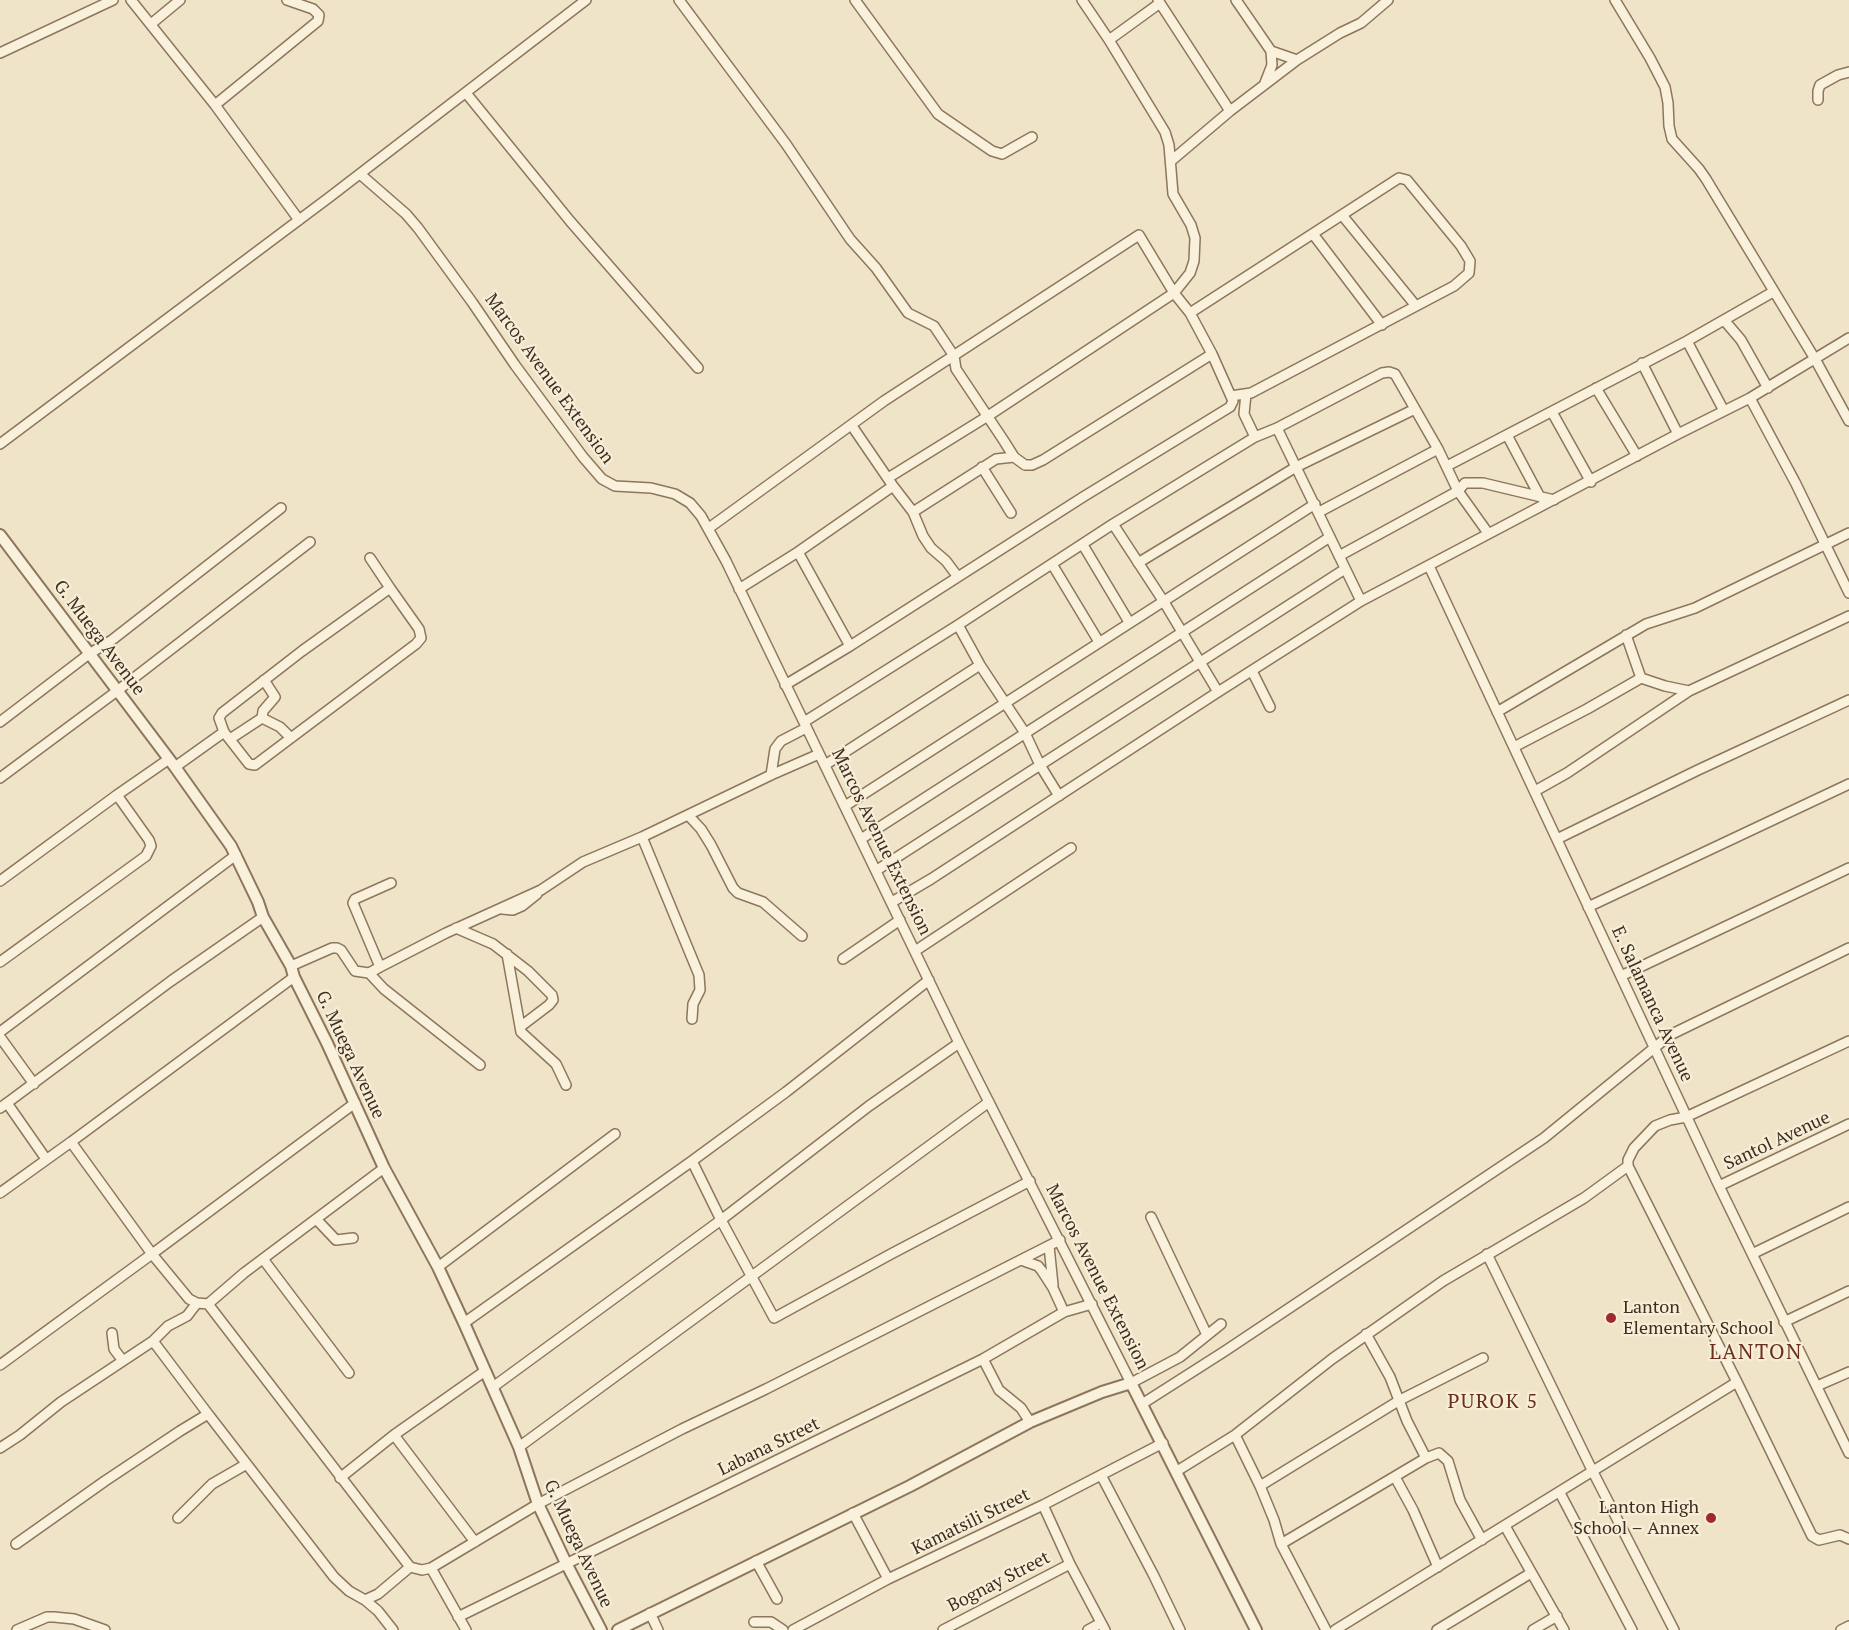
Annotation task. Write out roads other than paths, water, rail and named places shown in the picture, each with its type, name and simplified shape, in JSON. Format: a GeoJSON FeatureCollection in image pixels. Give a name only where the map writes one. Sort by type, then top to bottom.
{"type":"FeatureCollection","features":[{"type":"Feature","properties":{"kind":"street"},"geometry":{"type":"LineString","coordinates":[[0,53],[113,0]]}},
{"type":"Feature","properties":{"kind":"street"},"geometry":{"type":"LineString","coordinates":[[131,0],[215,105],[299,220]]}},
{"type":"Feature","properties":{"kind":"street"},"geometry":{"type":"LineString","coordinates":[[151,24],[180,0]]}},
{"type":"Feature","properties":{"kind":"street"},"geometry":{"type":"LineString","coordinates":[[215,105],[318,21],[319,15],[313,9],[287,0]]}},
{"type":"Feature","properties":{"kind":"street"},"geometry":{"type":"LineString","coordinates":[[0,444],[360,174],[586,0]]}},
{"type":"Feature","properties":{"kind":"street"},"geometry":{"type":"LineString","coordinates":[[679,0],[786,144],[850,239],[876,268],[908,313],[934,326],[954,357],[957,369],[1014,457],[1025,465],[1036,463],[1212,354]]}},
{"type":"Feature","properties":{"kind":"street"},"geometry":{"type":"LineString","coordinates":[[855,0],[938,114],[992,151],[1002,154],[1032,137]]}},
{"type":"Feature","properties":{"kind":"street"},"geometry":{"type":"LineString","coordinates":[[739,589],[798,552],[890,482],[1174,292],[1190,273],[1196,243],[1191,225],[1173,194],[1169,145],[1161,124],[1082,0]]}},
{"type":"Feature","properties":{"kind":"street"},"geometry":{"type":"LineString","coordinates":[[1236,0],[1271,51],[1297,60]]}},
{"type":"Feature","properties":{"kind":"street"},"geometry":{"type":"LineString","coordinates":[[1171,161],[1230,111],[1297,60],[1361,23],[1388,0]]}},
{"type":"Feature","properties":{"kind":"street"},"geometry":{"type":"LineString","coordinates":[[1615,0],[1665,87],[1672,139],[1700,169],[1815,359],[1849,421]]}},
{"type":"Feature","properties":{"kind":"street"},"geometry":{"type":"LineString","coordinates":[[1109,40],[1159,1],[1230,111]]}},
{"type":"Feature","properties":{"kind":"street"},"geometry":{"type":"LineString","coordinates":[[1263,86],[1270,71],[1271,51]]}},
{"type":"Feature","properties":{"kind":"street"},"geometry":{"type":"LineString","coordinates":[[1818,100],[1820,85],[1849,72]]}},
{"type":"Feature","properties":{"kind":"street"},"geometry":{"type":"LineString","coordinates":[[466,93],[570,221],[698,368]]}},
{"type":"Feature","properties":{"kind":"street","name":"Marcos Avenue Extension"},"geometry":{"type":"LineString","coordinates":[[360,174],[406,214],[428,241],[515,365],[602,479],[615,486],[675,494],[696,508],[709,528],[959,1042],[1256,1630]]}},
{"type":"Feature","properties":{"kind":"street"},"geometry":{"type":"LineString","coordinates":[[1190,313],[1394,180],[1404,178],[1443,223],[1470,261],[1469,273],[1454,286],[1246,394],[1231,396]]}},
{"type":"Feature","properties":{"kind":"street"},"geometry":{"type":"LineString","coordinates":[[1342,214],[1416,306]]}},
{"type":"Feature","properties":{"kind":"street"},"geometry":{"type":"LineString","coordinates":[[1313,234],[1382,325]]}},
{"type":"Feature","properties":{"kind":"street"},"geometry":{"type":"LineString","coordinates":[[709,528],[884,401],[1138,235],[1190,313],[1212,354],[1231,396],[1233,403],[1230,407],[1083,496],[850,646],[785,685]]}},
{"type":"Feature","properties":{"kind":"street"},"geometry":{"type":"LineString","coordinates":[[1447,466],[1687,340],[1773,291]]}},
{"type":"Feature","properties":{"kind":"street"},"geometry":{"type":"LineString","coordinates":[[1724,320],[1741,340],[1768,388]]}},
{"type":"Feature","properties":{"kind":"street"},"geometry":{"type":"LineString","coordinates":[[892,902],[1361,601],[1750,398],[1849,338]]}},
{"type":"Feature","properties":{"kind":"street"},"geometry":{"type":"LineString","coordinates":[[1687,340],[1724,411]]}},
{"type":"Feature","properties":{"kind":"street"},"geometry":{"type":"LineString","coordinates":[[1642,363],[1678,434]]}},
{"type":"Feature","properties":{"kind":"street"},"geometry":{"type":"LineString","coordinates":[[943,364],[957,369]]}},
{"type":"Feature","properties":{"kind":"street"},"geometry":{"type":"LineString","coordinates":[[771,775],[775,749],[781,741],[805,725],[1113,524],[1255,437],[1385,372],[1395,374],[1438,449],[1458,491],[1488,533]]}},
{"type":"Feature","properties":{"kind":"street"},"geometry":{"type":"LineString","coordinates":[[1596,388],[1638,456]]}},
{"type":"Feature","properties":{"kind":"street"},"geometry":{"type":"LineString","coordinates":[[1246,394],[1244,414],[1255,437]]}},
{"type":"Feature","properties":{"kind":"street"},"geometry":{"type":"LineString","coordinates":[[1750,398],[1795,482],[1849,593]]}},
{"type":"Feature","properties":{"kind":"street"},"geometry":{"type":"LineString","coordinates":[[1138,563],[1296,467],[1415,409]]}},
{"type":"Feature","properties":{"kind":"street"},"geometry":{"type":"LineString","coordinates":[[1552,412],[1591,482]]}},
{"type":"Feature","properties":{"kind":"street"},"geometry":{"type":"LineString","coordinates":[[852,426],[913,512],[931,548],[946,561],[958,577]]}},
{"type":"Feature","properties":{"kind":"street"},"geometry":{"type":"LineString","coordinates":[[1277,428],[1361,601]]}},
{"type":"Feature","properties":{"kind":"street"},"geometry":{"type":"LineString","coordinates":[[1507,435],[1540,496]]}},
{"type":"Feature","properties":{"kind":"street"},"geometry":{"type":"LineString","coordinates":[[996,459],[1004,441]]}},
{"type":"Feature","properties":{"kind":"street"},"geometry":{"type":"LineString","coordinates":[[845,806],[1006,704],[1129,622],[1317,508],[1438,449]]}},
{"type":"Feature","properties":{"kind":"street"},"geometry":{"type":"LineString","coordinates":[[913,512],[996,459],[1014,457]]}},
{"type":"Feature","properties":{"kind":"street"},"geometry":{"type":"LineString","coordinates":[[982,467],[1011,513]]}},
{"type":"Feature","properties":{"kind":"street"},"geometry":{"type":"LineString","coordinates":[[1339,556],[1458,491],[1465,483],[1483,483],[1554,500]]}},
{"type":"Feature","properties":{"kind":"street"},"geometry":{"type":"LineString","coordinates":[[0,722],[89,654],[112,640],[281,508]]}},
{"type":"Feature","properties":{"kind":"street"},"geometry":{"type":"LineString","coordinates":[[1113,524],[1164,602],[1218,692]]}},
{"type":"Feature","properties":{"kind":"street"},"geometry":{"type":"LineString","coordinates":[[1497,712],[1654,620],[1695,608],[1849,533]]}},
{"type":"Feature","properties":{"kind":"street","name":"G. Muega Avenue"},"geometry":{"type":"LineString","coordinates":[[0,535],[209,812],[236,855],[258,902],[262,917],[291,966],[294,977],[355,1102],[384,1168],[438,1267],[519,1447],[538,1504],[601,1630]]}},
{"type":"Feature","properties":{"kind":"street"},"geometry":{"type":"LineString","coordinates":[[861,839],[1330,537]]}},
{"type":"Feature","properties":{"kind":"street"},"geometry":{"type":"LineString","coordinates":[[0,778],[310,542]]}},
{"type":"Feature","properties":{"kind":"street"},"geometry":{"type":"LineString","coordinates":[[1083,545],[1129,622]]}},
{"type":"Feature","properties":{"kind":"street"},"geometry":{"type":"LineString","coordinates":[[798,552],[850,646]]}},
{"type":"Feature","properties":{"kind":"street"},"geometry":{"type":"LineString","coordinates":[[370,558],[419,629],[421,638],[291,738],[252,765],[227,736],[219,722],[220,716],[264,680],[390,588]]}},
{"type":"Feature","properties":{"kind":"street"},"geometry":{"type":"LineString","coordinates":[[1052,564],[1099,642]]}},
{"type":"Feature","properties":{"kind":"street","name":"E. Salamanca Avenue"},"geometry":{"type":"LineString","coordinates":[[1429,566],[1463,634],[1497,712],[1686,1117],[1849,1453]]}},
{"type":"Feature","properties":{"kind":"street"},"geometry":{"type":"LineString","coordinates":[[877,870],[1345,569]]}},
{"type":"Feature","properties":{"kind":"street"},"geometry":{"type":"LineString","coordinates":[[1535,791],[1613,743],[1689,691],[1849,616]]}},
{"type":"Feature","properties":{"kind":"street"},"geometry":{"type":"LineString","coordinates":[[958,625],[980,665],[1025,733],[1040,765],[1059,796]]}},
{"type":"Feature","properties":{"kind":"street"},"geometry":{"type":"LineString","coordinates":[[1626,635],[1641,678]]}},
{"type":"Feature","properties":{"kind":"street"},"geometry":{"type":"LineString","coordinates":[[825,765],[980,665]]}},
{"type":"Feature","properties":{"kind":"street"},"geometry":{"type":"LineString","coordinates":[[1252,670],[1270,706]]}},
{"type":"Feature","properties":{"kind":"street"},"geometry":{"type":"LineString","coordinates":[[1514,747],[1641,678],[1689,691]]}},
{"type":"Feature","properties":{"kind":"street"},"geometry":{"type":"LineString","coordinates":[[262,718],[263,711],[274,697],[264,680]]}},
{"type":"Feature","properties":{"kind":"street"},"geometry":{"type":"LineString","coordinates":[[1557,839],[1849,700]]}},
{"type":"Feature","properties":{"kind":"street"},"geometry":{"type":"LineString","coordinates":[[262,718],[280,727],[291,738]]}},
{"type":"Feature","properties":{"kind":"street"},"geometry":{"type":"LineString","coordinates":[[0,881],[117,795],[172,763],[262,718]]}},
{"type":"Feature","properties":{"kind":"street"},"geometry":{"type":"LineString","coordinates":[[291,966],[332,948],[337,948],[341,950],[355,971],[369,973],[456,928],[541,890],[583,862],[642,837],[819,754]]}},
{"type":"Feature","properties":{"kind":"street"},"geometry":{"type":"LineString","coordinates":[[1588,908],[1849,784]]}},
{"type":"Feature","properties":{"kind":"street"},"geometry":{"type":"LineString","coordinates":[[0,962],[146,856],[151,846],[149,840],[117,795]]}},
{"type":"Feature","properties":{"kind":"street"},"geometry":{"type":"LineString","coordinates":[[688,815],[711,845],[733,888],[738,893],[763,902],[802,936]]}},
{"type":"Feature","properties":{"kind":"street"},"geometry":{"type":"LineString","coordinates":[[642,837],[699,975],[700,990],[693,1004],[692,1018]]}},
{"type":"Feature","properties":{"kind":"street"},"geometry":{"type":"LineString","coordinates":[[915,951],[1071,848]]}},
{"type":"Feature","properties":{"kind":"street"},"geometry":{"type":"LineString","coordinates":[[0,1032],[236,855]]}},
{"type":"Feature","properties":{"kind":"street"},"geometry":{"type":"LineString","coordinates":[[1621,976],[1849,868]]}},
{"type":"Feature","properties":{"kind":"street"},"geometry":{"type":"LineString","coordinates":[[380,967],[353,903],[356,899],[391,884]]}},
{"type":"Feature","properties":{"kind":"street"},"geometry":{"type":"LineString","coordinates":[[46,1159],[3,1105],[262,917]]}},
{"type":"Feature","properties":{"kind":"street"},"geometry":{"type":"LineString","coordinates":[[843,959],[900,920]]}},
{"type":"Feature","properties":{"kind":"street"},"geometry":{"type":"LineString","coordinates":[[456,928],[493,944],[534,975],[552,995],[553,1000],[549,1005],[520,1028]]}},
{"type":"Feature","properties":{"kind":"street"},"geometry":{"type":"LineString","coordinates":[[1142,1404],[1544,1138],[1654,1047],[1682,1028],[1849,948]]}},
{"type":"Feature","properties":{"kind":"street"},"geometry":{"type":"LineString","coordinates":[[507,954],[520,1028],[524,1036],[556,1064],[566,1085]]}},
{"type":"Feature","properties":{"kind":"street"},"geometry":{"type":"LineString","coordinates":[[369,973],[384,989],[480,1065]]}},
{"type":"Feature","properties":{"kind":"street"},"geometry":{"type":"LineString","coordinates":[[0,1193],[294,977]]}},
{"type":"Feature","properties":{"kind":"street"},"geometry":{"type":"LineString","coordinates":[[464,1323],[786,1092],[929,980]]}},
{"type":"Feature","properties":{"kind":"street"},"geometry":{"type":"LineString","coordinates":[[0,1037],[34,1084]]}},
{"type":"Feature","properties":{"kind":"street"},"geometry":{"type":"LineString","coordinates":[[1849,1041],[1686,1117],[1670,1120],[1649,1131],[1634,1148],[1628,1160],[1628,1166],[1812,1536],[1819,1540],[1840,1536],[1849,1539]]}},
{"type":"Feature","properties":{"kind":"street"},"geometry":{"type":"LineString","coordinates":[[493,1387],[721,1220],[869,1106],[959,1042]]}},
{"type":"Feature","properties":{"kind":"street"},"geometry":{"type":"LineString","coordinates":[[0,1365],[355,1102]]}},
{"type":"Feature","properties":{"kind":"street"},"geometry":{"type":"LineString","coordinates":[[519,1447],[990,1102]]}},
{"type":"Feature","properties":{"kind":"street","name":"Santol Avenue"},"geometry":{"type":"LineString","coordinates":[[1719,1186],[1849,1124]]}},
{"type":"Feature","properties":{"kind":"street"},"geometry":{"type":"LineString","coordinates":[[438,1267],[615,1134]]}},
{"type":"Feature","properties":{"kind":"street"},"geometry":{"type":"LineString","coordinates":[[71,1142],[182,1293],[197,1303],[208,1304],[263,1259],[384,1168]]}},
{"type":"Feature","properties":{"kind":"street"},"geometry":{"type":"LineString","coordinates":[[692,1161],[774,1318],[1030,1181]]}},
{"type":"Feature","properties":{"kind":"street"},"geometry":{"type":"LineString","coordinates":[[1177,1471],[1235,1436],[1366,1334],[1443,1281],[1584,1198],[1628,1166]]}},
{"type":"Feature","properties":{"kind":"street"},"geometry":{"type":"LineString","coordinates":[[1752,1254],[1849,1207]]}},
{"type":"Feature","properties":{"kind":"street"},"geometry":{"type":"LineString","coordinates":[[1151,1216],[1207,1335]]}},
{"type":"Feature","properties":{"kind":"street"},"geometry":{"type":"LineString","coordinates":[[316,1220],[336,1240],[353,1238]]}},
{"type":"Feature","properties":{"kind":"street"},"geometry":{"type":"LineString","coordinates":[[208,1304],[410,1567],[422,1570],[431,1568],[538,1504],[682,1429],[1060,1240]]}},
{"type":"Feature","properties":{"kind":"street"},"geometry":{"type":"LineString","coordinates":[[1049,1246],[1053,1288]]}},
{"type":"Feature","properties":{"kind":"street"},"geometry":{"type":"LineString","coordinates":[[1487,1254],[1593,1472],[1674,1630]]}},
{"type":"Feature","properties":{"kind":"street"},"geometry":{"type":"LineString","coordinates":[[263,1259],[349,1372]]}},
{"type":"Feature","properties":{"kind":"street"},"geometry":{"type":"LineString","coordinates":[[1021,1260],[1038,1266],[1053,1288],[1064,1312]]}},
{"type":"Feature","properties":{"kind":"street"},"geometry":{"type":"LineString","coordinates":[[1784,1322],[1849,1291]]}},
{"type":"Feature","properties":{"kind":"street"},"geometry":{"type":"LineString","coordinates":[[0,1448],[61,1402],[153,1341],[168,1326],[187,1316],[197,1303]]}},
{"type":"Feature","properties":{"kind":"street","name":"Labana Street"},"geometry":{"type":"LineString","coordinates":[[458,1617],[983,1359],[1064,1312],[1092,1305]]}},
{"type":"Feature","properties":{"kind":"street"},"geometry":{"type":"LineString","coordinates":[[618,1630],[910,1486],[1030,1422],[1101,1392],[1131,1383],[1180,1357],[1221,1324]]}},
{"type":"Feature","properties":{"kind":"street"},"geometry":{"type":"LineString","coordinates":[[112,1333],[114,1349],[123,1361]]}},
{"type":"Feature","properties":{"kind":"street"},"geometry":{"type":"LineString","coordinates":[[1366,1334],[1390,1377],[1407,1421],[1426,1458]]}},
{"type":"Feature","properties":{"kind":"street"},"geometry":{"type":"LineString","coordinates":[[153,1341],[245,1465],[334,1577],[383,1616],[393,1630]]}},
{"type":"Feature","properties":{"kind":"street"},"geometry":{"type":"LineString","coordinates":[[1260,1486],[1400,1400],[1483,1358]]}},
{"type":"Feature","properties":{"kind":"street"},"geometry":{"type":"LineString","coordinates":[[983,1359],[999,1390],[1022,1408],[1030,1422]]}},
{"type":"Feature","properties":{"kind":"street"},"geometry":{"type":"LineString","coordinates":[[340,1478],[394,1435],[485,1371]]}},
{"type":"Feature","properties":{"kind":"street"},"geometry":{"type":"LineString","coordinates":[[1817,1386],[1849,1372]]}},
{"type":"Feature","properties":{"kind":"street"},"geometry":{"type":"LineString","coordinates":[[1335,1630],[1737,1382]]}},
{"type":"Feature","properties":{"kind":"street"},"geometry":{"type":"LineString","coordinates":[[16,1544],[152,1449],[208,1414]]}},
{"type":"Feature","properties":{"kind":"street"},"geometry":{"type":"LineString","coordinates":[[394,1435],[475,1542]]}},
{"type":"Feature","properties":{"kind":"street"},"geometry":{"type":"LineString","coordinates":[[1235,1436],[1260,1486],[1281,1544],[1326,1630]]}},
{"type":"Feature","properties":{"kind":"street","name":"Kamatsili Street"},"geometry":{"type":"LineString","coordinates":[[793,1630],[1163,1443]]}},
{"type":"Feature","properties":{"kind":"street"},"geometry":{"type":"LineString","coordinates":[[1281,1544],[1426,1458],[1439,1453],[1448,1461],[1460,1500],[1482,1540]]}},
{"type":"Feature","properties":{"kind":"street"},"geometry":{"type":"LineString","coordinates":[[178,1518],[212,1484],[245,1465]]}},
{"type":"Feature","properties":{"kind":"street"},"geometry":{"type":"LineString","coordinates":[[1101,1475],[1180,1630]]}},
{"type":"Feature","properties":{"kind":"street"},"geometry":{"type":"LineString","coordinates":[[1395,1477],[1413,1510],[1438,1567]]}},
{"type":"Feature","properties":{"kind":"street"},"geometry":{"type":"LineString","coordinates":[[1560,1493],[1632,1630]]}},
{"type":"Feature","properties":{"kind":"street"},"geometry":{"type":"LineString","coordinates":[[1043,1505],[1070,1564],[1103,1627],[1088,1630]]}},
{"type":"Feature","properties":{"kind":"street"},"geometry":{"type":"LineString","coordinates":[[853,1513],[888,1580]]}},
{"type":"Feature","properties":{"kind":"street"},"geometry":{"type":"LineString","coordinates":[[1505,1526],[1564,1630]]}},
{"type":"Feature","properties":{"kind":"street"},"geometry":{"type":"LineString","coordinates":[[756,1561],[777,1599]]}},
{"type":"Feature","properties":{"kind":"street","name":"Bognay Street"},"geometry":{"type":"LineString","coordinates":[[943,1630],[1070,1564]]}},
{"type":"Feature","properties":{"kind":"street"},"geometry":{"type":"LineString","coordinates":[[365,1600],[378,1594],[410,1567]]}},
{"type":"Feature","properties":{"kind":"street"},"geometry":{"type":"LineString","coordinates":[[431,1568],[466,1630]]}},
{"type":"Feature","properties":{"kind":"street"},"geometry":{"type":"LineString","coordinates":[[1437,1630],[1531,1573]]}},
{"type":"Feature","properties":{"kind":"street"},"geometry":{"type":"LineString","coordinates":[[650,1613],[658,1630]]}},
{"type":"Feature","properties":{"kind":"street"},"geometry":{"type":"LineString","coordinates":[[1533,1630],[1557,1616]]}},
{"type":"Feature","properties":{"kind":"street"},"geometry":{"type":"LineString","coordinates":[[17,1630],[47,1617],[63,1617],[105,1630]]}},
{"type":"Feature","properties":{"kind":"street"},"geometry":{"type":"LineString","coordinates":[[754,1622],[771,1622],[783,1630]]}},
{"type":"Feature","properties":{"kind":"street"},"geometry":{"type":"LineString","coordinates":[[1841,1630],[1849,1626]]}},
{"type":"Feature","properties":{"kind":"place","name":"Lanton Elementary School"},"geometry":{"type":"Point","coordinates":[1611,1318]}},
{"type":"Feature","properties":{"kind":"place","name":"Lanton High School – Annex"},"geometry":{"type":"Point","coordinates":[1711,1518]}},
{"type":"Feature","properties":{"kind":"district","name":"LANTON"},"geometry":{"type":"Point","coordinates":[1756,1353]}},
{"type":"Feature","properties":{"kind":"district","name":"PUROK 5"},"geometry":{"type":"Point","coordinates":[1493,1402]}}]}
